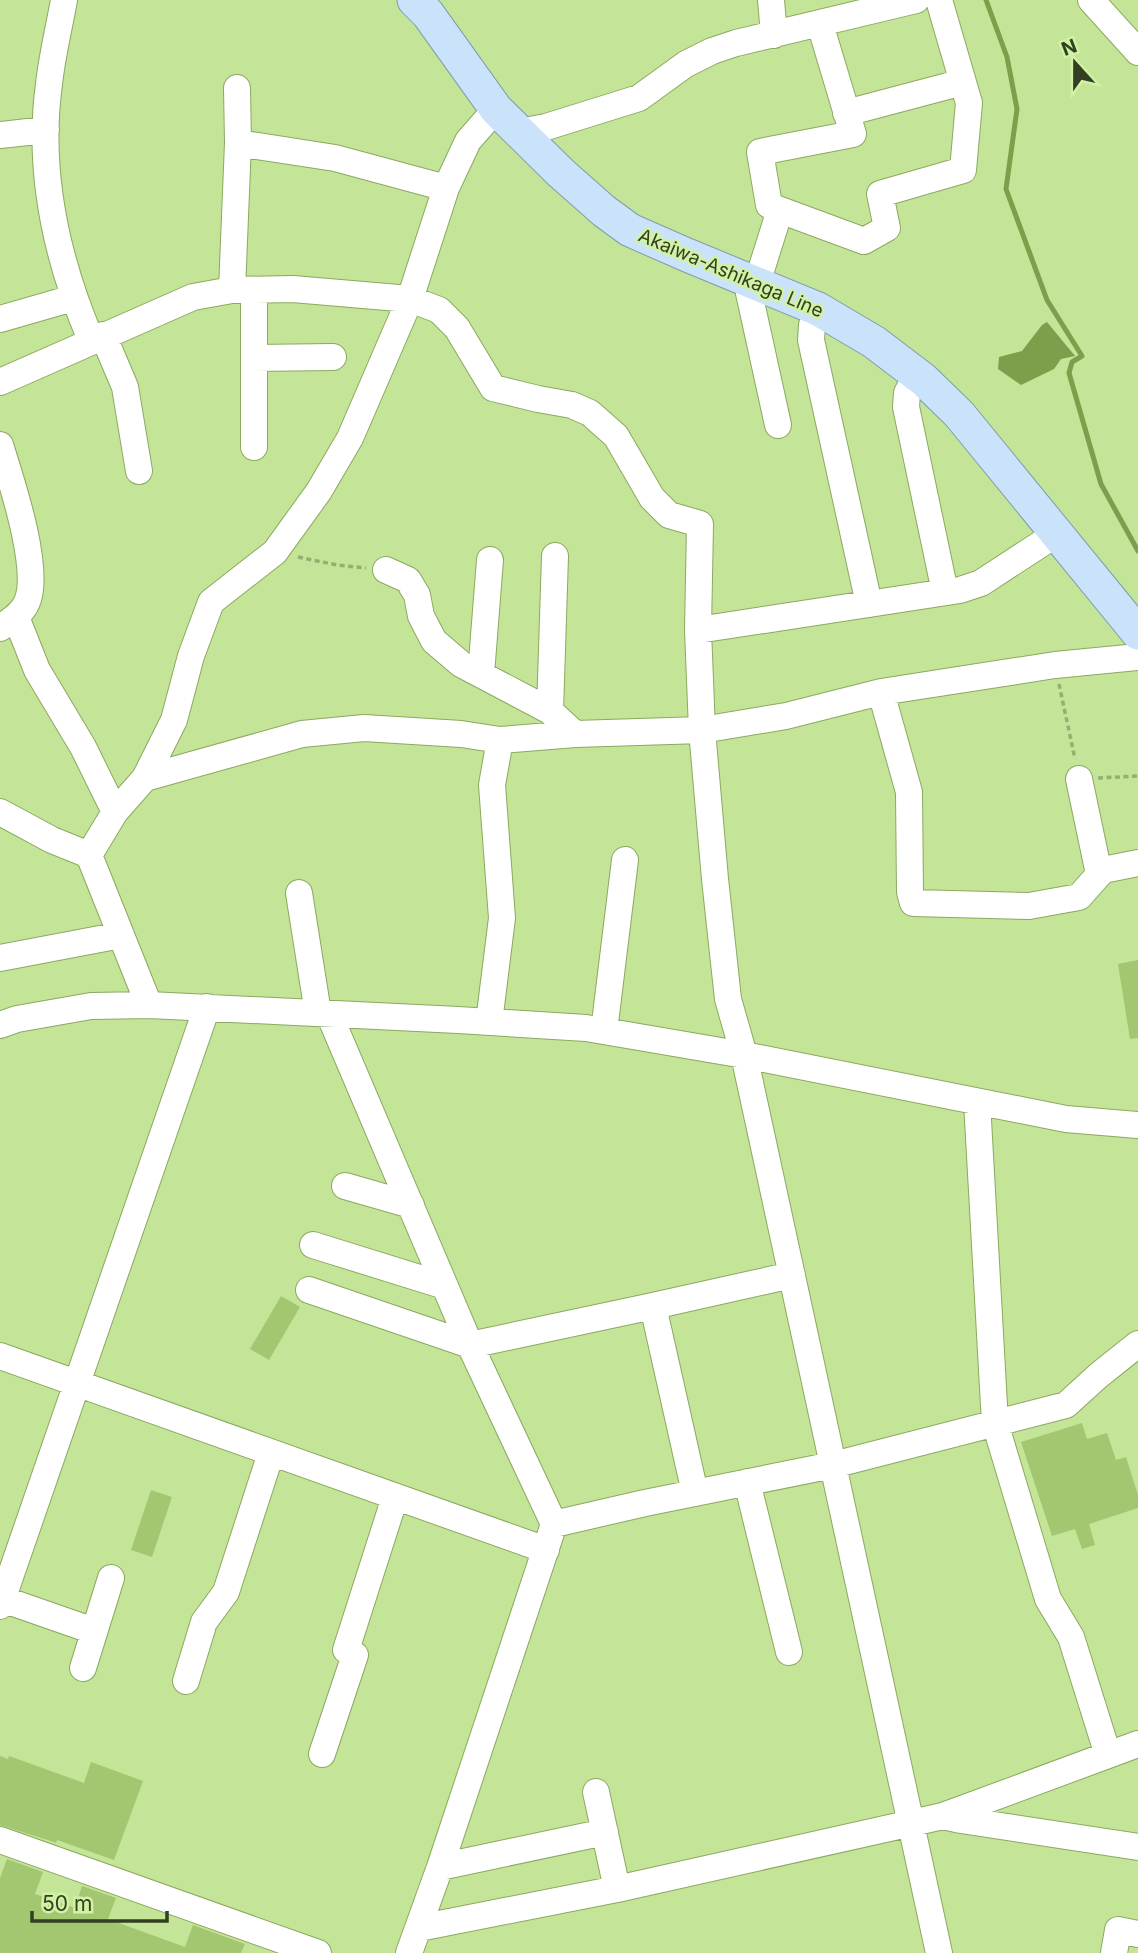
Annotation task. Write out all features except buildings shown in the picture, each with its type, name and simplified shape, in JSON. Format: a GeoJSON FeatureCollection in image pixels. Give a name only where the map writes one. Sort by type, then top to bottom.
{"type":"FeatureCollection","features":[{"type":"Feature","properties":{"kind":"main road","name":"Akaiwa-Ashikaga Line"},"geometry":{"type":"LineString","coordinates":[[414,0],[428,14],[496,108],[561,173],[604,211],[630,230],[818,309],[874,342],[917,374],[959,414],[1056,534],[1132,615]]}},
{"type":"Feature","properties":{"kind":"street"},"geometry":{"type":"LineString","coordinates":[[64,0],[48,85],[46,130],[51,209],[73,298],[125,387],[139,471]]}},
{"type":"Feature","properties":{"kind":"street"},"geometry":{"type":"LineString","coordinates":[[771,0],[774,35]]}},
{"type":"Feature","properties":{"kind":"street"},"geometry":{"type":"LineString","coordinates":[[519,132],[546,127],[639,98],[686,64],[712,51],[916,0]]}},
{"type":"Feature","properties":{"kind":"street"},"geometry":{"type":"LineString","coordinates":[[820,24],[853,134],[760,152],[769,205],[864,241],[887,228],[880,194],[962,170],[969,103],[939,0]]}},
{"type":"Feature","properties":{"kind":"street"},"geometry":{"type":"LineString","coordinates":[[1091,0],[1138,52]]}},
{"type":"Feature","properties":{"kind":"street"},"geometry":{"type":"LineString","coordinates":[[846,113],[963,82]]}},
{"type":"Feature","properties":{"kind":"street"},"geometry":{"type":"LineString","coordinates":[[237,88],[243,290],[254,358],[254,447]]}},
{"type":"Feature","properties":{"kind":"street"},"geometry":{"type":"LineString","coordinates":[[89,855],[115,812],[145,778],[174,720],[191,656],[211,602],[275,552],[319,491],[350,438],[410,299],[446,188],[467,141],[496,108]]}},
{"type":"Feature","properties":{"kind":"street"},"geometry":{"type":"LineString","coordinates":[[0,135],[46,130]]}},
{"type":"Feature","properties":{"kind":"street"},"geometry":{"type":"LineString","coordinates":[[239,143],[335,158],[446,188]]}},
{"type":"Feature","properties":{"kind":"street"},"geometry":{"type":"LineString","coordinates":[[778,425],[749,293],[757,283],[780,210]]}},
{"type":"Feature","properties":{"kind":"street"},"geometry":{"type":"LineString","coordinates":[[0,382],[193,297],[243,290],[293,289],[410,299],[439,310],[457,328],[494,388],[572,405],[590,413],[616,436],[652,498],[669,515],[700,524],[698,630],[702,730],[728,999],[744,1055],[939,1953]]}},
{"type":"Feature","properties":{"kind":"street"},"geometry":{"type":"LineString","coordinates":[[0,319],[73,298]]}},
{"type":"Feature","properties":{"kind":"street"},"geometry":{"type":"LineString","coordinates":[[818,309],[812,325],[811,340],[869,604]]}},
{"type":"Feature","properties":{"kind":"street"},"geometry":{"type":"LineString","coordinates":[[254,358],[333,357]]}},
{"type":"Feature","properties":{"kind":"street"},"geometry":{"type":"LineString","coordinates":[[917,374],[907,393],[906,407],[945,592]]}},
{"type":"Feature","properties":{"kind":"street"},"geometry":{"type":"LineString","coordinates":[[0,445],[8,502],[22,516],[31,580],[27,601],[8,623],[83,747],[115,812]]}},
{"type":"Feature","properties":{"kind":"street"},"geometry":{"type":"LineString","coordinates":[[698,630],[960,590],[981,583],[1056,534]]}},
{"type":"Feature","properties":{"kind":"street"},"geometry":{"type":"LineString","coordinates":[[550,711],[555,556]]}},
{"type":"Feature","properties":{"kind":"street"},"geometry":{"type":"LineString","coordinates":[[481,674],[490,560]]}},
{"type":"Feature","properties":{"kind":"street"},"geometry":{"type":"LineString","coordinates":[[386,570],[408,580],[417,595],[421,616],[434,641],[461,664],[550,711],[575,734]]}},
{"type":"Feature","properties":{"kind":"street"},"geometry":{"type":"LineString","coordinates":[[145,778],[302,734],[363,728],[461,734],[500,740],[575,734],[702,730],[786,716],[881,692],[1055,665],[1138,657]]}},
{"type":"Feature","properties":{"kind":"street"},"geometry":{"type":"LineString","coordinates":[[881,692],[909,792],[910,892],[913,903],[1029,906],[1079,897],[1103,870],[1138,863]]}},
{"type":"Feature","properties":{"kind":"street"},"geometry":{"type":"LineString","coordinates":[[489,1022],[502,918],[492,785],[500,740]]}},
{"type":"Feature","properties":{"kind":"street"},"geometry":{"type":"LineString","coordinates":[[1079,779],[1099,874]]}},
{"type":"Feature","properties":{"kind":"street"},"geometry":{"type":"LineString","coordinates":[[0,812],[52,841],[89,855],[149,1004]]}},
{"type":"Feature","properties":{"kind":"street"},"geometry":{"type":"LineString","coordinates":[[604,1031],[625,860]]}},
{"type":"Feature","properties":{"kind":"street"},"geometry":{"type":"LineString","coordinates":[[299,893],[323,1014],[411,1205],[470,1345],[554,1524],[409,1953]]}},
{"type":"Feature","properties":{"kind":"street"},"geometry":{"type":"LineString","coordinates":[[0,958],[121,934]]}},
{"type":"Feature","properties":{"kind":"street"},"geometry":{"type":"LineString","coordinates":[[0,1025],[17,1019],[91,1006],[149,1004],[586,1028],[744,1055],[1066,1119],[1138,1125]]}},
{"type":"Feature","properties":{"kind":"street"},"geometry":{"type":"LineString","coordinates":[[94,1631],[1,1603],[206,1007]]}},
{"type":"Feature","properties":{"kind":"street"},"geometry":{"type":"LineString","coordinates":[[977,1102],[995,1423],[1048,1599],[1070,1637],[1108,1755]]}},
{"type":"Feature","properties":{"kind":"street"},"geometry":{"type":"LineString","coordinates":[[345,1186],[411,1205]]}},
{"type":"Feature","properties":{"kind":"street"},"geometry":{"type":"LineString","coordinates":[[313,1245],[445,1286]]}},
{"type":"Feature","properties":{"kind":"street"},"geometry":{"type":"LineString","coordinates":[[309,1290],[470,1345],[792,1275]]}},
{"type":"Feature","properties":{"kind":"street"},"geometry":{"type":"LineString","coordinates":[[653,1306],[695,1493]]}},
{"type":"Feature","properties":{"kind":"street"},"geometry":{"type":"LineString","coordinates":[[554,1524],[833,1465],[1066,1405],[1138,1344]]}},
{"type":"Feature","properties":{"kind":"street"},"geometry":{"type":"LineString","coordinates":[[0,1356],[547,1550]]}},
{"type":"Feature","properties":{"kind":"street"},"geometry":{"type":"LineString","coordinates":[[185,1682],[204,1622],[226,1592],[271,1453]]}},
{"type":"Feature","properties":{"kind":"street"},"geometry":{"type":"LineString","coordinates":[[747,1482],[789,1652]]}},
{"type":"Feature","properties":{"kind":"street"},"geometry":{"type":"LineString","coordinates":[[322,1754],[355,1655],[346,1650],[395,1497]]}},
{"type":"Feature","properties":{"kind":"street"},"geometry":{"type":"LineString","coordinates":[[83,1668],[111,1578]]}},
{"type":"Feature","properties":{"kind":"street"},"geometry":{"type":"LineString","coordinates":[[419,1928],[617,1889],[943,1816],[1138,1744]]}},
{"type":"Feature","properties":{"kind":"street"},"geometry":{"type":"LineString","coordinates":[[596,1792],[617,1889]]}},
{"type":"Feature","properties":{"kind":"street"},"geometry":{"type":"LineString","coordinates":[[943,1816],[1138,1847]]}},
{"type":"Feature","properties":{"kind":"street"},"geometry":{"type":"LineString","coordinates":[[440,1867],[605,1832]]}},
{"type":"Feature","properties":{"kind":"street"},"geometry":{"type":"LineString","coordinates":[[0,1840],[318,1953]]}},
{"type":"Feature","properties":{"kind":"street"},"geometry":{"type":"LineString","coordinates":[[1114,1953],[1118,1930],[1138,1934]]}},
{"type":"Feature","properties":{"kind":"path"},"geometry":{"type":"LineString","coordinates":[[275,552],[337,565],[386,570]]}},
{"type":"Feature","properties":{"kind":"path"},"geometry":{"type":"LineString","coordinates":[[1055,665],[1079,779],[1138,776]]}},
{"type":"Feature","properties":{"kind":"shaded area"},"geometry":{"type":"Polygon","coordinates":[[[1047,322],[1075,356],[1061,359],[1054,369],[1021,385],[998,369],[999,357],[1022,351],[1047,322]]]}},
{"type":"Feature","properties":{"kind":"waterway"},"geometry":{"type":"LineString","coordinates":[[986,0],[1007,57],[1017,109],[1006,189],[1047,300],[1082,356],[1072,362],[1069,373],[1101,484],[1138,551]]}}]}
